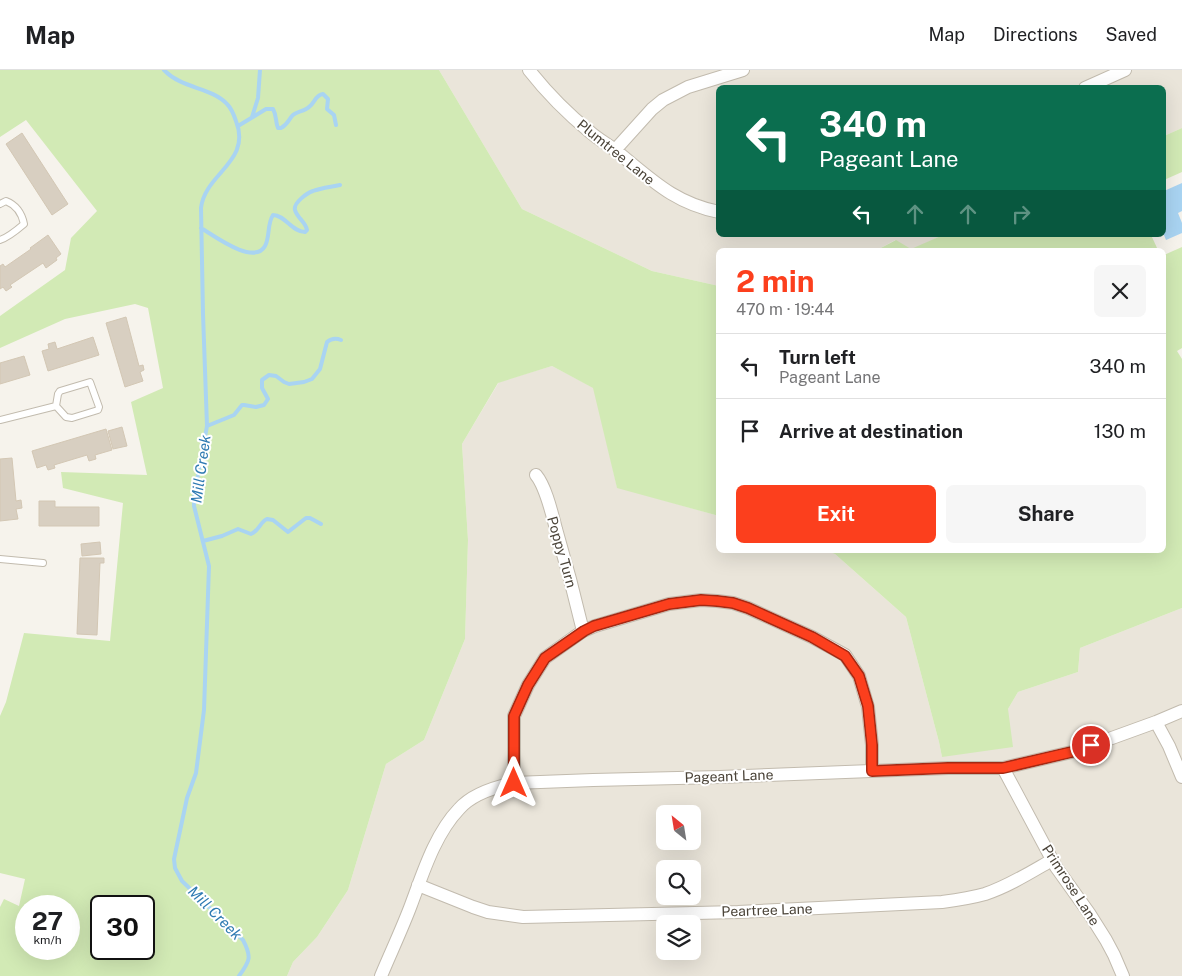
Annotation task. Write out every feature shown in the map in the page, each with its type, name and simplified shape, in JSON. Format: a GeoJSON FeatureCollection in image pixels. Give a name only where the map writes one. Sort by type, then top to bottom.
{"type":"FeatureCollection","features":[{"type":"Feature","properties":{"kind":"street","name":"Plumtree Lane"},"geometry":{"type":"LineString","coordinates":[[529,70],[544,90],[574,118],[656,184],[687,202],[716,211]]}},
{"type":"Feature","properties":{"kind":"street"},"geometry":{"type":"LineString","coordinates":[[615,150],[652,109],[663,100],[688,87],[744,70]]}},
{"type":"Feature","properties":{"kind":"street"},"geometry":{"type":"LineString","coordinates":[[1092,85],[1125,70]]}},
{"type":"Feature","properties":{"kind":"street","name":"Poppy Turn"},"geometry":{"type":"LineString","coordinates":[[536,475],[543,487],[554,518],[584,631]]}},
{"type":"Feature","properties":{"kind":"street"},"geometry":{"type":"LineString","coordinates":[[514,783],[514,716],[528,685],[545,658],[584,631],[607,621],[661,606],[701,600],[733,603],[748,608],[812,637],[845,656],[859,676],[868,706],[872,745],[872,771]]}},
{"type":"Feature","properties":{"kind":"street","name":"Pageant Lane"},"geometry":{"type":"LineString","coordinates":[[381,976],[440,835],[459,808],[472,798],[501,786],[514,783],[593,780],[948,768],[1003,768],[1076,751],[1182,711]]}},
{"type":"Feature","properties":{"kind":"street"},"geometry":{"type":"LineString","coordinates":[[1156,722],[1182,777]]}},
{"type":"Feature","properties":{"kind":"street","name":"Primrose Lane"},"geometry":{"type":"LineString","coordinates":[[1003,768],[1056,867],[1106,940],[1123,976]]}},
{"type":"Feature","properties":{"kind":"street","name":"Peartree Lane"},"geometry":{"type":"LineString","coordinates":[[418,885],[473,908],[523,917],[738,912],[958,900],[986,894],[1023,877],[1052,860]]}},
{"type":"Feature","properties":{"kind":"lane"},"geometry":{"type":"LineString","coordinates":[[0,204],[6,201],[12,204],[22,216],[24,224],[15,232],[0,240]]}},
{"type":"Feature","properties":{"kind":"lane"},"geometry":{"type":"LineString","coordinates":[[90,382],[99,407],[98,410],[72,418],[66,417],[56,406],[60,391],[90,382]]}},
{"type":"Feature","properties":{"kind":"lane"},"geometry":{"type":"LineString","coordinates":[[0,420],[56,406]]}},
{"type":"Feature","properties":{"kind":"lane"},"geometry":{"type":"LineString","coordinates":[[0,559],[44,563]]}},
{"type":"Feature","properties":{"kind":"shaded area"},"geometry":{"type":"Polygon","coordinates":[[[439,70],[1182,70],[1182,128],[1166,135],[1166,85],[716,85],[716,237],[939,237],[915,248],[908,248],[895,240],[881,248],[716,248],[716,285],[652,271],[522,209],[439,70]]]}},
{"type":"Feature","properties":{"kind":"shaded area"},"geometry":{"type":"Polygon","coordinates":[[[552,366],[594,388],[617,487],[716,515],[716,553],[835,554],[906,617],[942,757],[1008,709],[1018,692],[1078,672],[1080,648],[1182,608],[1182,976],[287,976],[293,962],[317,937],[348,890],[386,764],[424,740],[465,639],[468,540],[462,444],[499,382],[552,366]]]}},
{"type":"Feature","properties":{"kind":"green space"},"geometry":{"type":"Polygon","coordinates":[[[0,70],[439,70],[522,209],[652,271],[716,285],[716,515],[617,488],[593,388],[552,366],[498,383],[462,444],[468,540],[465,639],[424,740],[386,764],[348,890],[317,937],[293,962],[287,976],[0,976],[0,907],[4,899],[15,904],[15,960],[80,960],[80,895],[21,895],[25,879],[0,873],[0,716],[6,702],[24,633],[110,641],[123,503],[63,488],[61,472],[147,475],[131,402],[163,388],[148,308],[135,304],[65,319],[0,348],[0,316],[65,270],[71,238],[97,211],[26,120],[0,137],[0,70]]]}},
{"type":"Feature","properties":{"kind":"green space"},"geometry":{"type":"Polygon","coordinates":[[[1182,128],[1182,172],[1166,179],[1166,135],[1182,128]]]}},
{"type":"Feature","properties":{"kind":"green space"},"geometry":{"type":"Polygon","coordinates":[[[938,237],[1152,237],[1157,248],[913,248],[938,237]]]}},
{"type":"Feature","properties":{"kind":"green space"},"geometry":{"type":"Polygon","coordinates":[[[896,240],[909,248],[881,248],[896,240]]]}},
{"type":"Feature","properties":{"kind":"green space"},"geometry":{"type":"Polygon","coordinates":[[[1182,247],[1182,348],[1177,351],[1182,359],[1182,608],[1080,648],[1078,672],[1018,692],[1008,709],[1013,747],[942,757],[906,617],[832,553],[1166,553],[1166,254],[1182,247]]]}},
{"type":"Feature","properties":{"kind":"water"},"geometry":{"type":"Polygon","coordinates":[[[1182,183],[1182,211],[1178,213],[1182,223],[1182,233],[1166,240],[1165,237],[1166,190],[1182,183]]]}},
{"type":"Feature","properties":{"kind":"building"},"geometry":{"type":"Polygon","coordinates":[[[22,133],[68,204],[52,215],[6,144],[22,133]]]}},
{"type":"Feature","properties":{"kind":"building"},"geometry":{"type":"Polygon","coordinates":[[[48,235],[61,254],[56,258],[57,260],[46,268],[43,263],[10,285],[12,287],[6,291],[3,287],[0,289],[0,266],[3,264],[5,267],[48,235]]]}},
{"type":"Feature","properties":{"kind":"building"},"geometry":{"type":"Polygon","coordinates":[[[126,317],[139,366],[143,365],[144,370],[140,372],[143,381],[125,387],[106,323],[126,317]]]}},
{"type":"Feature","properties":{"kind":"building"},"geometry":{"type":"Polygon","coordinates":[[[93,337],[99,355],[48,371],[42,351],[49,349],[48,344],[55,342],[57,349],[93,337]]]}},
{"type":"Feature","properties":{"kind":"building"},"geometry":{"type":"Polygon","coordinates":[[[24,356],[30,375],[0,384],[0,363],[24,356]]]}},
{"type":"Feature","properties":{"kind":"building"},"geometry":{"type":"Polygon","coordinates":[[[122,427],[127,446],[113,449],[108,431],[122,427]]]}},
{"type":"Feature","properties":{"kind":"building"},"geometry":{"type":"Polygon","coordinates":[[[106,429],[112,450],[95,455],[96,459],[89,461],[87,455],[54,465],[55,468],[48,470],[46,465],[37,468],[32,451],[106,429]]]}},
{"type":"Feature","properties":{"kind":"building"},"geometry":{"type":"Polygon","coordinates":[[[12,458],[16,501],[21,500],[22,508],[16,509],[18,519],[0,521],[0,459],[12,458]]]}},
{"type":"Feature","properties":{"kind":"building"},"geometry":{"type":"Polygon","coordinates":[[[39,501],[55,501],[55,507],[99,507],[99,526],[39,526],[39,501]]]}},
{"type":"Feature","properties":{"kind":"building"},"geometry":{"type":"Polygon","coordinates":[[[100,542],[101,554],[82,556],[81,544],[100,542]]]}},
{"type":"Feature","properties":{"kind":"building"},"geometry":{"type":"Polygon","coordinates":[[[80,558],[104,558],[104,563],[100,563],[97,635],[77,634],[80,558]]]}},
{"type":"Feature","properties":{"kind":"waterway","name":"Mill Creek"},"geometry":{"type":"LineString","coordinates":[[164,70],[179,81],[213,94],[227,104],[234,114],[239,135],[238,147],[233,157],[210,185],[204,196],[201,208],[207,426],[194,506],[209,566],[204,710],[196,773],[187,798],[174,859],[175,868],[182,881],[243,940],[249,955],[246,966],[239,976]]}},
{"type":"Feature","properties":{"kind":"waterway"},"geometry":{"type":"LineString","coordinates":[[252,117],[258,98],[260,70]]}},
{"type":"Feature","properties":{"kind":"waterway"},"geometry":{"type":"LineString","coordinates":[[238,126],[266,109],[273,109],[278,128],[281,128],[294,114],[307,109],[318,96],[323,94],[328,99],[327,109],[334,115],[336,125]]}},
{"type":"Feature","properties":{"kind":"waterway"},"geometry":{"type":"LineString","coordinates":[[201,228],[243,251],[252,253],[260,251],[267,242],[273,215],[281,218],[296,229],[305,232],[307,230],[306,227],[295,210],[298,201],[313,191],[340,185]]}},
{"type":"Feature","properties":{"kind":"waterway"},"geometry":{"type":"LineString","coordinates":[[207,426],[234,415],[242,405],[256,407],[264,405],[268,399],[262,388],[262,380],[269,375],[276,376],[289,384],[312,379],[320,369],[327,342],[334,339],[341,340]]}},
{"type":"Feature","properties":{"kind":"waterway"},"geometry":{"type":"LineString","coordinates":[[203,541],[238,529],[251,534],[267,519],[273,520],[288,532],[306,518],[321,524]]}},
{"type":"Feature","properties":{"kind":"route"},"geometry":{"type":"LineString","coordinates":[[514,783],[514,716],[528,685],[545,658],[594,626],[669,604],[701,600],[733,603],[748,608],[812,637],[845,656],[859,676],[868,706],[872,745],[872,771],[1003,768],[1076,751],[1091,745]]}}]}
